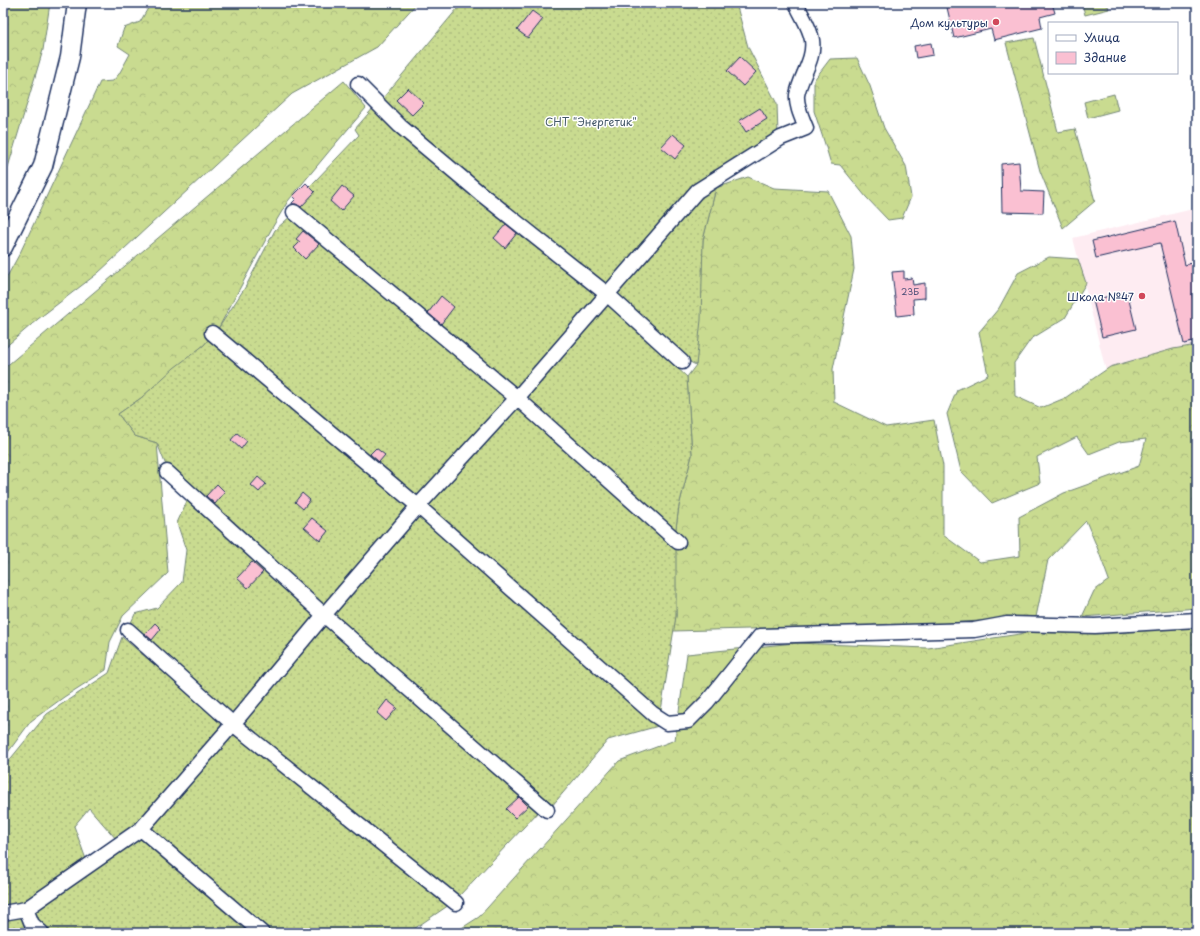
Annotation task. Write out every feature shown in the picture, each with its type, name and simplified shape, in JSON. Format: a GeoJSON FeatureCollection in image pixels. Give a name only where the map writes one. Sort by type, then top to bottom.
{"type":"FeatureCollection","features":[{"type":"Feature","properties":{"kind":"street"},"geometry":{"type":"LineString","coordinates":[[3,247],[43,166],[70,57],[77,3]]}},
{"type":"Feature","properties":{"kind":"street"},"geometry":{"type":"LineString","coordinates":[[3,913],[26,910],[140,829],[233,724],[418,506],[517,398],[697,191],[781,138],[806,128],[800,112],[797,97],[802,78],[812,52],[812,39],[796,3]]}},
{"type":"Feature","properties":{"kind":"street"},"geometry":{"type":"LineString","coordinates":[[358,84],[400,126],[469,184],[608,294],[682,362]]}},
{"type":"Feature","properties":{"kind":"street"},"geometry":{"type":"LineString","coordinates":[[294,212],[517,398],[678,542]]}},
{"type":"Feature","properties":{"kind":"street"},"geometry":{"type":"LineString","coordinates":[[212,333],[418,506],[653,714],[667,723],[688,722],[707,702],[760,636],[974,630],[1007,624],[1095,626],[1197,620]]}},
{"type":"Feature","properties":{"kind":"street"},"geometry":{"type":"LineString","coordinates":[[167,472],[324,616],[547,810]]}},
{"type":"Feature","properties":{"kind":"street"},"geometry":{"type":"LineString","coordinates":[[128,630],[233,724],[456,903]]}},
{"type":"Feature","properties":{"kind":"street"},"geometry":{"type":"LineString","coordinates":[[140,829],[262,933]]}},
{"type":"Feature","properties":{"kind":"street"},"geometry":{"type":"LineString","coordinates":[[26,910],[32,924],[42,933]]}},
{"type":"Feature","properties":{"kind":"shaded area","name":"Школа №47"},"geometry":{"type":"Polygon","coordinates":[[[1197,208],[1197,353],[1107,375],[1073,238],[1197,208]]]}},
{"type":"Feature","properties":{"kind":"green space"},"geometry":{"type":"Polygon","coordinates":[[[3,3],[50,3],[43,50],[3,184],[3,3]]]}},
{"type":"Feature","properties":{"kind":"green space"},"geometry":{"type":"Polygon","coordinates":[[[151,3],[417,3],[377,47],[292,94],[98,273],[38,319],[3,349],[3,284],[20,253],[100,82],[113,81],[119,74],[130,54],[118,46],[124,28],[140,22],[151,3]]]}},
{"type":"Feature","properties":{"kind":"green space","name":"СНТ \"Энергетик\""},"geometry":{"type":"Polygon","coordinates":[[[462,3],[736,3],[748,47],[777,104],[778,135],[694,184],[607,285],[423,138],[383,98],[462,3]]]}},
{"type":"Feature","properties":{"kind":"green space"},"geometry":{"type":"Polygon","coordinates":[[[1082,3],[1107,3],[1109,9],[1085,15],[1082,3]]]}},
{"type":"Feature","properties":{"kind":"green space"},"geometry":{"type":"Polygon","coordinates":[[[1034,38],[1058,132],[1075,129],[1095,201],[1063,228],[1040,171],[1006,43],[1034,38]]]}},
{"type":"Feature","properties":{"kind":"green space"},"geometry":{"type":"Polygon","coordinates":[[[857,58],[870,86],[884,128],[906,166],[911,197],[902,218],[888,220],[866,197],[840,165],[831,164],[814,111],[814,80],[830,59],[857,58]]]}},
{"type":"Feature","properties":{"kind":"green space"},"geometry":{"type":"Polygon","coordinates":[[[344,81],[366,108],[288,201],[218,329],[204,345],[141,398],[118,414],[135,436],[157,443],[168,573],[123,616],[110,642],[106,670],[64,697],[31,721],[3,759],[3,369],[344,81]]]}},
{"type":"Feature","properties":{"kind":"green space"},"geometry":{"type":"Polygon","coordinates":[[[1114,94],[1118,110],[1088,118],[1084,102],[1114,94]]]}},
{"type":"Feature","properties":{"kind":"green space"},"geometry":{"type":"Polygon","coordinates":[[[375,106],[599,295],[518,389],[341,246],[294,203],[359,135],[355,129],[375,106]]]}},
{"type":"Feature","properties":{"kind":"green space"},"geometry":{"type":"Polygon","coordinates":[[[748,177],[774,188],[828,191],[851,236],[854,269],[833,369],[834,402],[886,427],[934,420],[943,466],[943,535],[980,562],[1020,556],[1019,517],[1064,493],[1139,466],[1146,439],[1119,442],[1089,454],[1077,437],[1037,457],[1040,483],[992,503],[961,471],[947,414],[957,390],[988,375],[979,332],[999,308],[1018,273],[1049,257],[1078,259],[1086,283],[1065,318],[1031,339],[1014,363],[1015,396],[1041,408],[1065,398],[1110,367],[1173,349],[1197,345],[1197,608],[1082,617],[1094,591],[1109,580],[1086,521],[1048,560],[1036,617],[936,624],[673,631],[676,616],[675,535],[679,506],[692,455],[687,377],[696,365],[703,240],[716,188],[748,177]]]}},
{"type":"Feature","properties":{"kind":"green space"},"geometry":{"type":"Polygon","coordinates":[[[716,188],[703,240],[701,320],[696,365],[682,358],[614,293],[699,197],[716,188]]]}},
{"type":"Feature","properties":{"kind":"green space"},"geometry":{"type":"Polygon","coordinates":[[[292,215],[509,399],[419,499],[218,329],[246,286],[275,230],[292,215]]]}},
{"type":"Feature","properties":{"kind":"green space"},"geometry":{"type":"Polygon","coordinates":[[[607,303],[687,377],[692,455],[679,506],[675,535],[523,395],[607,303]]]}},
{"type":"Feature","properties":{"kind":"green space"},"geometry":{"type":"Polygon","coordinates":[[[213,334],[413,508],[325,608],[167,468],[157,443],[135,436],[118,414],[141,398],[174,368],[204,345],[213,334]]]}},
{"type":"Feature","properties":{"kind":"green space"},"geometry":{"type":"Polygon","coordinates":[[[517,405],[676,548],[676,616],[661,711],[538,606],[427,508],[517,405]]]}},
{"type":"Feature","properties":{"kind":"green space"},"geometry":{"type":"Polygon","coordinates":[[[187,501],[316,617],[232,718],[130,625],[135,614],[157,608],[182,582],[186,550],[177,523],[187,501]]]}},
{"type":"Feature","properties":{"kind":"green space"},"geometry":{"type":"Polygon","coordinates":[[[420,513],[662,725],[608,740],[551,807],[539,811],[459,896],[449,905],[408,933],[3,933],[3,918],[150,830],[240,722],[420,513]]]}},
{"type":"Feature","properties":{"kind":"green space"},"geometry":{"type":"Polygon","coordinates":[[[1197,627],[1197,933],[454,933],[479,917],[619,761],[675,740],[687,654],[795,643],[928,648],[1059,628],[1197,627]]]}},
{"type":"Feature","properties":{"kind":"green space"},"geometry":{"type":"Polygon","coordinates":[[[122,637],[223,723],[138,825],[117,840],[89,808],[74,826],[87,862],[24,904],[3,908],[3,768],[47,714],[109,673],[122,637]]]}},
{"type":"Feature","properties":{"kind":"building","name":"Дом культуры"},"geometry":{"type":"Polygon","coordinates":[[[946,3],[1052,3],[1055,13],[1040,17],[1042,28],[994,40],[991,29],[954,38],[946,3]]]}},
{"type":"Feature","properties":{"kind":"building"},"geometry":{"type":"Polygon","coordinates":[[[532,11],[543,19],[528,38],[517,30],[532,11]]]}},
{"type":"Feature","properties":{"kind":"building"},"geometry":{"type":"Polygon","coordinates":[[[931,43],[933,55],[916,58],[914,46],[931,43]]]}},
{"type":"Feature","properties":{"kind":"building"},"geometry":{"type":"Polygon","coordinates":[[[740,57],[756,72],[743,86],[727,71],[740,57]]]}},
{"type":"Feature","properties":{"kind":"building"},"geometry":{"type":"Polygon","coordinates":[[[408,88],[424,103],[412,115],[396,100],[408,88]]]}},
{"type":"Feature","properties":{"kind":"building"},"geometry":{"type":"Polygon","coordinates":[[[760,108],[767,119],[746,132],[739,121],[760,108]]]}},
{"type":"Feature","properties":{"kind":"building"},"geometry":{"type":"Polygon","coordinates":[[[673,134],[686,145],[675,159],[661,147],[673,134]]]}},
{"type":"Feature","properties":{"kind":"building"},"geometry":{"type":"Polygon","coordinates":[[[1019,162],[1021,191],[1044,192],[1043,213],[1002,212],[1001,164],[1019,162]]]}},
{"type":"Feature","properties":{"kind":"building"},"geometry":{"type":"Polygon","coordinates":[[[306,183],[315,192],[301,207],[296,204],[292,204],[296,199],[293,196],[306,183]]]}},
{"type":"Feature","properties":{"kind":"building"},"geometry":{"type":"Polygon","coordinates":[[[342,186],[354,196],[341,211],[330,201],[342,186]]]}},
{"type":"Feature","properties":{"kind":"building"},"geometry":{"type":"Polygon","coordinates":[[[1175,221],[1185,265],[1194,262],[1197,275],[1197,293],[1192,294],[1197,314],[1197,341],[1184,344],[1160,243],[1096,258],[1092,241],[1175,221]]]}},
{"type":"Feature","properties":{"kind":"building"},"geometry":{"type":"Polygon","coordinates":[[[506,224],[517,233],[505,248],[494,238],[506,224]]]}},
{"type":"Feature","properties":{"kind":"building"},"geometry":{"type":"Polygon","coordinates":[[[303,231],[319,244],[305,259],[294,248],[300,242],[296,239],[303,231]]]}},
{"type":"Feature","properties":{"kind":"building"},"geometry":{"type":"Polygon","coordinates":[[[904,271],[904,279],[912,278],[913,285],[925,283],[925,298],[913,299],[914,314],[897,316],[892,272],[904,271]]]}},
{"type":"Feature","properties":{"kind":"building"},"geometry":{"type":"Polygon","coordinates":[[[1127,292],[1136,329],[1102,337],[1093,300],[1127,292]]]}},
{"type":"Feature","properties":{"kind":"building"},"geometry":{"type":"Polygon","coordinates":[[[441,296],[454,307],[441,324],[428,313],[441,296]]]}},
{"type":"Feature","properties":{"kind":"building"},"geometry":{"type":"Polygon","coordinates":[[[237,433],[247,441],[241,449],[231,440],[237,433]]]}},
{"type":"Feature","properties":{"kind":"building"},"geometry":{"type":"Polygon","coordinates":[[[376,448],[385,455],[379,462],[370,454],[376,448]]]}},
{"type":"Feature","properties":{"kind":"building"},"geometry":{"type":"Polygon","coordinates":[[[258,477],[266,484],[259,492],[251,485],[258,477]]]}},
{"type":"Feature","properties":{"kind":"building"},"geometry":{"type":"Polygon","coordinates":[[[217,484],[225,492],[215,504],[206,496],[217,484]]]}},
{"type":"Feature","properties":{"kind":"building"},"geometry":{"type":"Polygon","coordinates":[[[302,493],[310,500],[303,509],[295,502],[302,493]]]}},
{"type":"Feature","properties":{"kind":"building"},"geometry":{"type":"Polygon","coordinates":[[[312,518],[328,531],[320,541],[304,527],[312,518]]]}},
{"type":"Feature","properties":{"kind":"building"},"geometry":{"type":"Polygon","coordinates":[[[252,562],[263,572],[248,588],[237,578],[252,562]]]}},
{"type":"Feature","properties":{"kind":"building"},"geometry":{"type":"Polygon","coordinates":[[[155,623],[161,629],[152,640],[145,634],[155,623]]]}},
{"type":"Feature","properties":{"kind":"building"},"geometry":{"type":"Polygon","coordinates":[[[387,700],[397,708],[386,721],[377,713],[387,700]]]}},
{"type":"Feature","properties":{"kind":"building"},"geometry":{"type":"Polygon","coordinates":[[[519,797],[528,806],[515,818],[506,809],[519,797]]]}},
{"type":"Feature","properties":{"kind":"place","name":"Дом культуры"},"geometry":{"type":"Point","coordinates":[996,22]}},
{"type":"Feature","properties":{"kind":"place","name":"Школа №47"},"geometry":{"type":"Point","coordinates":[1142,296]}}]}
